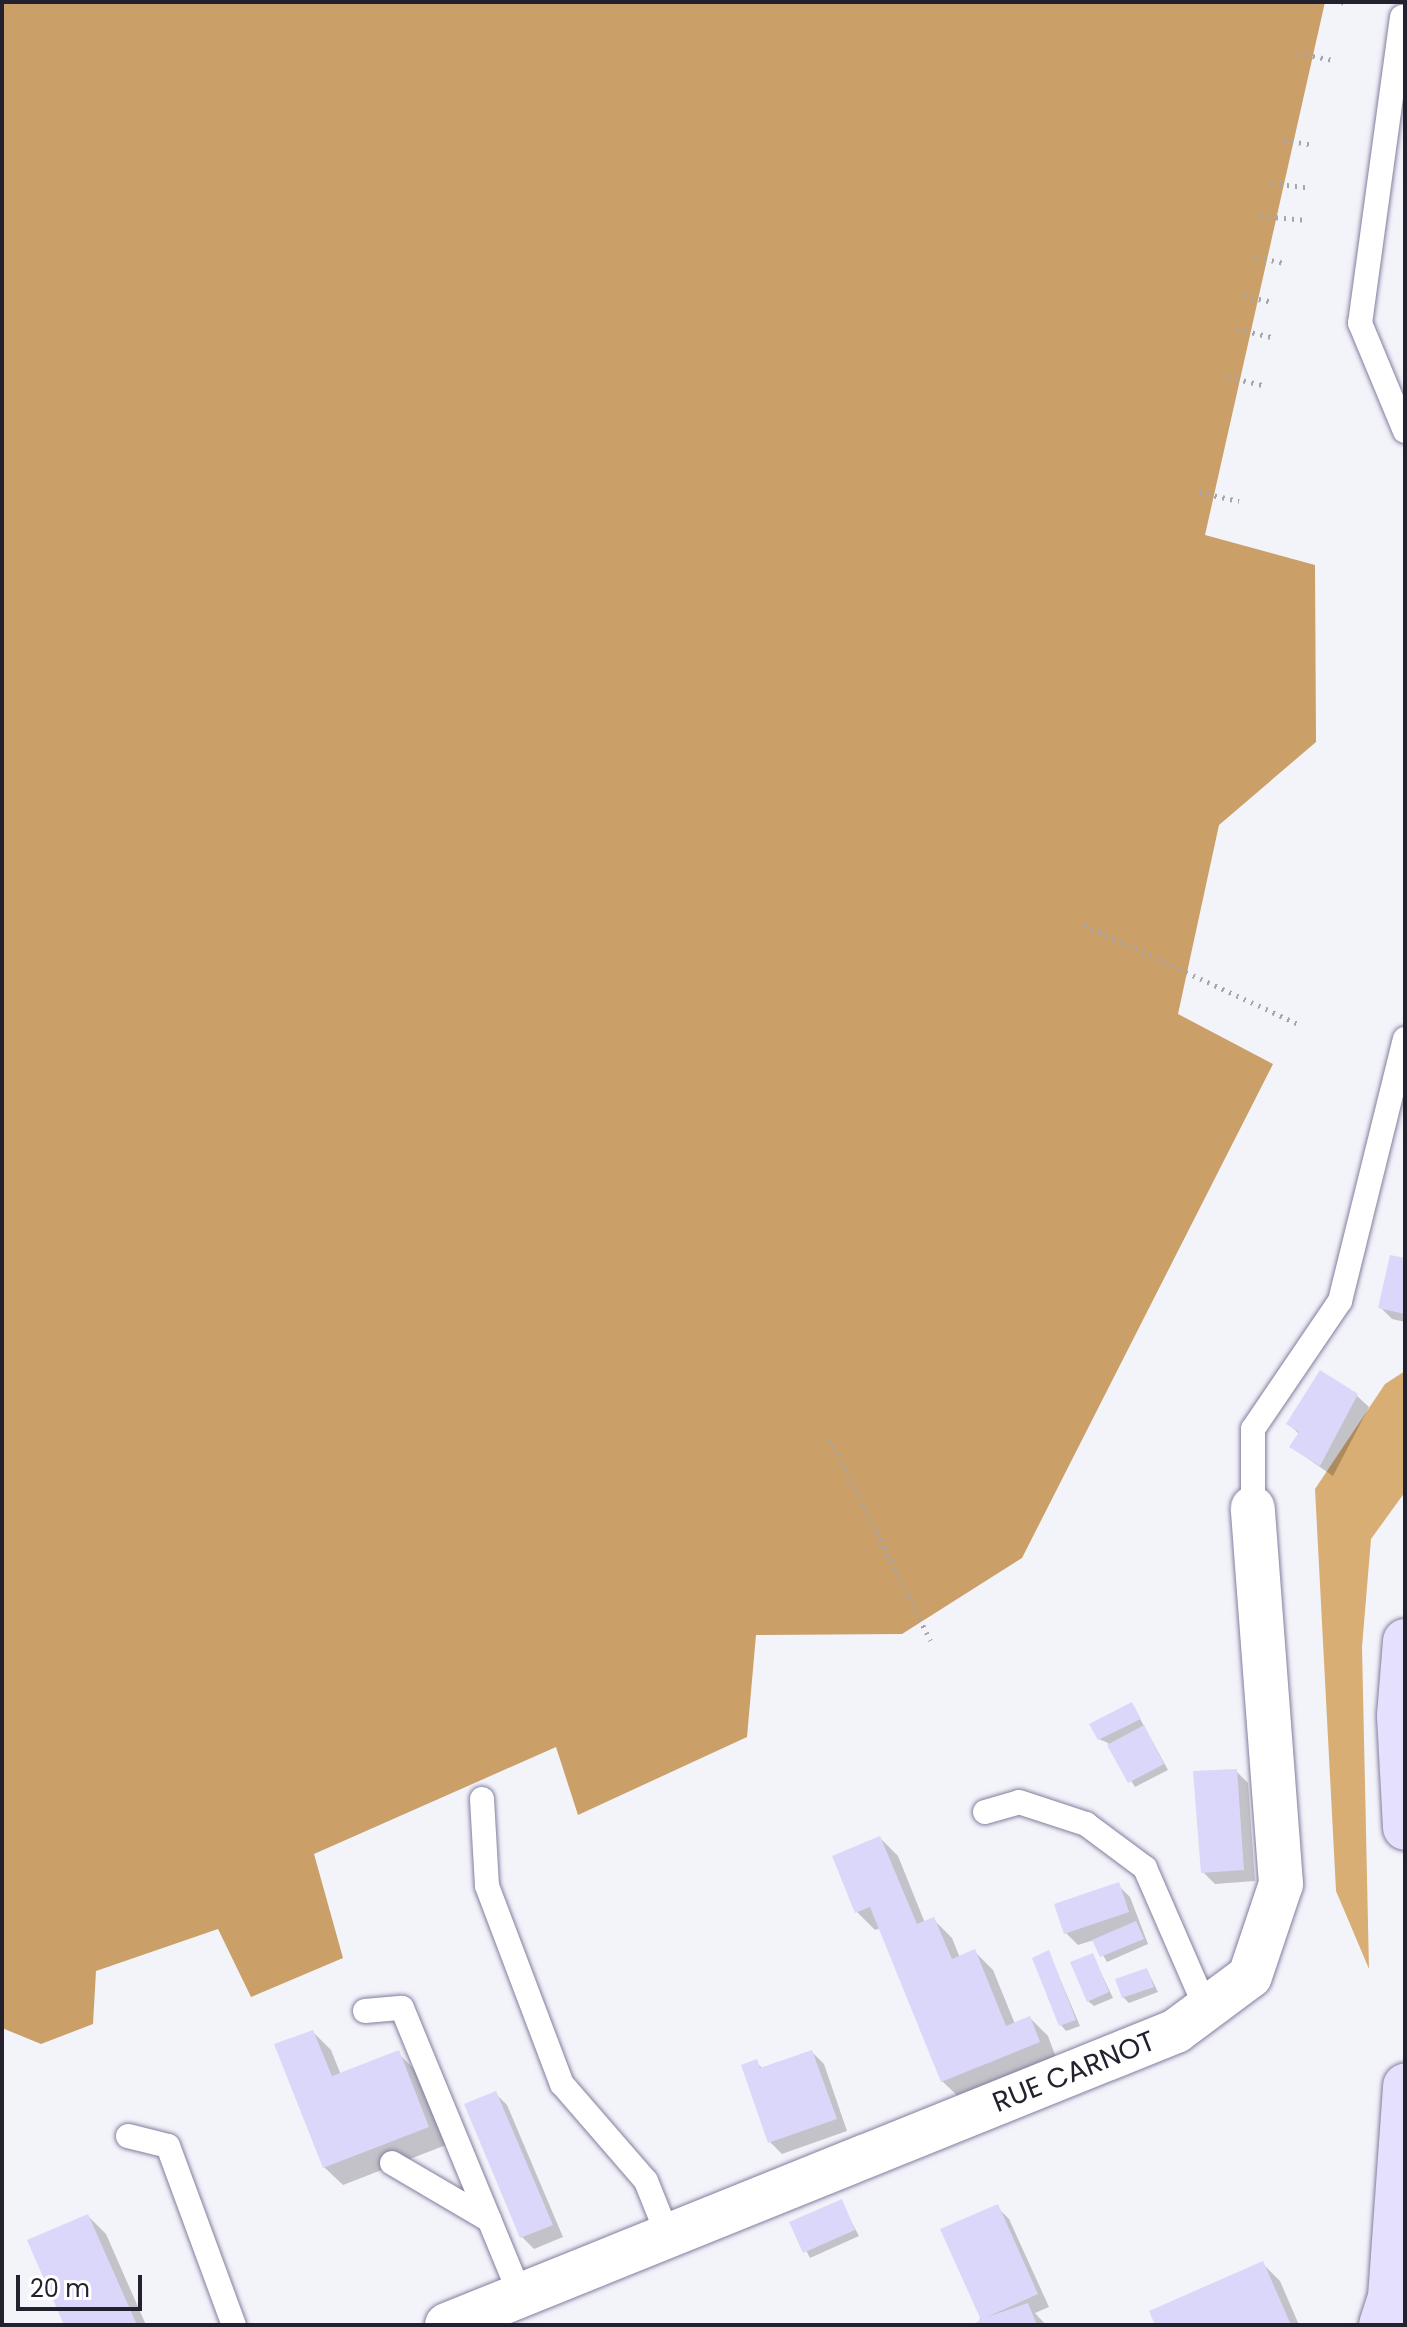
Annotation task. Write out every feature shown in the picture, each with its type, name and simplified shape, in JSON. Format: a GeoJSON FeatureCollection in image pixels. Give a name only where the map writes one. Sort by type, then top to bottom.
{"type":"FeatureCollection","features":[{"type":"Feature","properties":{"kind":"main road"},"geometry":{"type":"LineString","coordinates":[[1405,1641],[1399,1716],[1405,1828]]}},
{"type":"Feature","properties":{"kind":"main road"},"geometry":{"type":"LineString","coordinates":[[1381,2325],[1390,2297],[1405,2086]]}},
{"type":"Feature","properties":{"kind":"street","name":"RUE CARNOT"},"geometry":{"type":"LineString","coordinates":[[447,2325],[1176,2031],[1250,1976],[1281,1884],[1253,1508]]}},
{"type":"Feature","properties":{"kind":"lane"},"geometry":{"type":"LineString","coordinates":[[1402,17],[1360,323],[1405,431]]}},
{"type":"Feature","properties":{"kind":"lane"},"geometry":{"type":"LineString","coordinates":[[1253,1508],[1253,1429],[1340,1301],[1405,1039]]}},
{"type":"Feature","properties":{"kind":"lane"},"geometry":{"type":"LineString","coordinates":[[482,1799],[487,1886],[562,2084],[646,2181],[668,2236]]}},
{"type":"Feature","properties":{"kind":"lane"},"geometry":{"type":"LineString","coordinates":[[985,1812],[1019,1802],[1086,1824],[1145,1868],[1206,2008]]}},
{"type":"Feature","properties":{"kind":"lane"},"geometry":{"type":"LineString","coordinates":[[365,2011],[402,2008],[513,2277]]}},
{"type":"Feature","properties":{"kind":"lane"},"geometry":{"type":"LineString","coordinates":[[128,2136],[168,2146],[234,2325]]}},
{"type":"Feature","properties":{"kind":"lane"},"geometry":{"type":"LineString","coordinates":[[392,2163],[489,2220]]}},
{"type":"Feature","properties":{"kind":"path"},"geometry":{"type":"LineString","coordinates":[[1297,53],[1332,60]]}},
{"type":"Feature","properties":{"kind":"path"},"geometry":{"type":"LineString","coordinates":[[1283,140],[1314,145]]}},
{"type":"Feature","properties":{"kind":"path"},"geometry":{"type":"LineString","coordinates":[[1271,183],[1309,188]]}},
{"type":"Feature","properties":{"kind":"path"},"geometry":{"type":"LineString","coordinates":[[1260,216],[1307,220]]}},
{"type":"Feature","properties":{"kind":"path"},"geometry":{"type":"LineString","coordinates":[[1256,257],[1285,263]]}},
{"type":"Feature","properties":{"kind":"path"},"geometry":{"type":"LineString","coordinates":[[1243,296],[1273,302]]}},
{"type":"Feature","properties":{"kind":"path"},"geometry":{"type":"LineString","coordinates":[[1237,329],[1275,338]]}},
{"type":"Feature","properties":{"kind":"path"},"geometry":{"type":"LineString","coordinates":[[1228,377],[1266,386]]}},
{"type":"Feature","properties":{"kind":"path"},"geometry":{"type":"LineString","coordinates":[[1199,492],[1239,501]]}},
{"type":"Feature","properties":{"kind":"path"},"geometry":{"type":"LineString","coordinates":[[1084,925],[1300,1025]]}},
{"type":"Feature","properties":{"kind":"path"},"geometry":{"type":"LineString","coordinates":[[830,1439],[930,1640]]}},
{"type":"Feature","properties":{"kind":"shaded area"},"geometry":{"type":"Polygon","coordinates":[[[2,2],[1325,2],[1205,535],[1315,565],[1316,742],[1219,825],[1178,1014],[1273,1064],[1022,1558],[902,1634],[756,1635],[747,1737],[578,1815],[556,1747],[314,1854],[343,1958],[251,1997],[218,1929],[96,1971],[93,2024],[41,2044],[2,2028],[2,2]]]}},
{"type":"Feature","properties":{"kind":"shaded area"},"geometry":{"type":"Polygon","coordinates":[[[1405,1371],[1405,1492],[1371,1539],[1362,1647],[1369,1969],[1336,1891],[1315,1489],[1385,1384],[1405,1371]]]}},
{"type":"Feature","properties":{"kind":"building"},"geometry":{"type":"Polygon","coordinates":[[[1390,1255],[1405,1258],[1405,1314],[1378,1308],[1390,1255]]]}},
{"type":"Feature","properties":{"kind":"building"},"geometry":{"type":"Polygon","coordinates":[[[1320,1370],[1358,1394],[1320,1466],[1289,1447],[1299,1432],[1286,1424],[1320,1370]]]}},
{"type":"Feature","properties":{"kind":"building"},"geometry":{"type":"Polygon","coordinates":[[[1132,1702],[1141,1719],[1098,1740],[1089,1724],[1132,1702]]]}},
{"type":"Feature","properties":{"kind":"building"},"geometry":{"type":"Polygon","coordinates":[[[1144,1725],[1164,1764],[1128,1783],[1107,1745],[1144,1725]]]}},
{"type":"Feature","properties":{"kind":"building"},"geometry":{"type":"Polygon","coordinates":[[[1237,1769],[1244,1870],[1201,1873],[1193,1771],[1237,1769]]]}},
{"type":"Feature","properties":{"kind":"building"},"geometry":{"type":"Polygon","coordinates":[[[880,1836],[917,1924],[934,1917],[952,1959],[975,1949],[1006,2026],[1030,2016],[1040,2042],[941,2082],[870,1907],[855,1913],[832,1856],[880,1836]]]}},
{"type":"Feature","properties":{"kind":"building"},"geometry":{"type":"Polygon","coordinates":[[[1119,1882],[1129,1912],[1064,1934],[1054,1904],[1119,1882]]]}},
{"type":"Feature","properties":{"kind":"building"},"geometry":{"type":"Polygon","coordinates":[[[1136,1921],[1144,1939],[1100,1957],[1092,1940],[1136,1921]]]}},
{"type":"Feature","properties":{"kind":"building"},"geometry":{"type":"Polygon","coordinates":[[[1049,1950],[1076,2020],[1059,2026],[1032,1958],[1049,1950]]]}},
{"type":"Feature","properties":{"kind":"building"},"geometry":{"type":"Polygon","coordinates":[[[1093,1953],[1109,1992],[1087,2002],[1070,1962],[1093,1953]]]}},
{"type":"Feature","properties":{"kind":"building"},"geometry":{"type":"Polygon","coordinates":[[[1147,1968],[1154,1987],[1122,1998],[1115,1979],[1147,1968]]]}},
{"type":"Feature","properties":{"kind":"building"},"geometry":{"type":"Polygon","coordinates":[[[313,2030],[332,2076],[399,2050],[429,2127],[323,2168],[274,2044],[313,2030]]]}},
{"type":"Feature","properties":{"kind":"building"},"geometry":{"type":"Polygon","coordinates":[[[812,2050],[837,2119],[768,2143],[741,2065],[757,2059],[760,2068],[812,2050]]]}},
{"type":"Feature","properties":{"kind":"building"},"geometry":{"type":"Polygon","coordinates":[[[496,2091],[553,2225],[520,2238],[464,2104],[496,2091]]]}},
{"type":"Feature","properties":{"kind":"building"},"geometry":{"type":"Polygon","coordinates":[[[842,2199],[855,2230],[803,2253],[789,2222],[842,2199]]]}},
{"type":"Feature","properties":{"kind":"building"},"geometry":{"type":"Polygon","coordinates":[[[998,2204],[1038,2294],[987,2317],[1028,2303],[1037,2325],[971,2325],[981,2320],[940,2229],[998,2204]]]}},
{"type":"Feature","properties":{"kind":"building"},"geometry":{"type":"Polygon","coordinates":[[[88,2214],[137,2325],[64,2325],[27,2240],[88,2214]]]}},
{"type":"Feature","properties":{"kind":"building"},"geometry":{"type":"Polygon","coordinates":[[[1263,2261],[1291,2325],[1155,2325],[1149,2311],[1263,2261]]]}}]}
